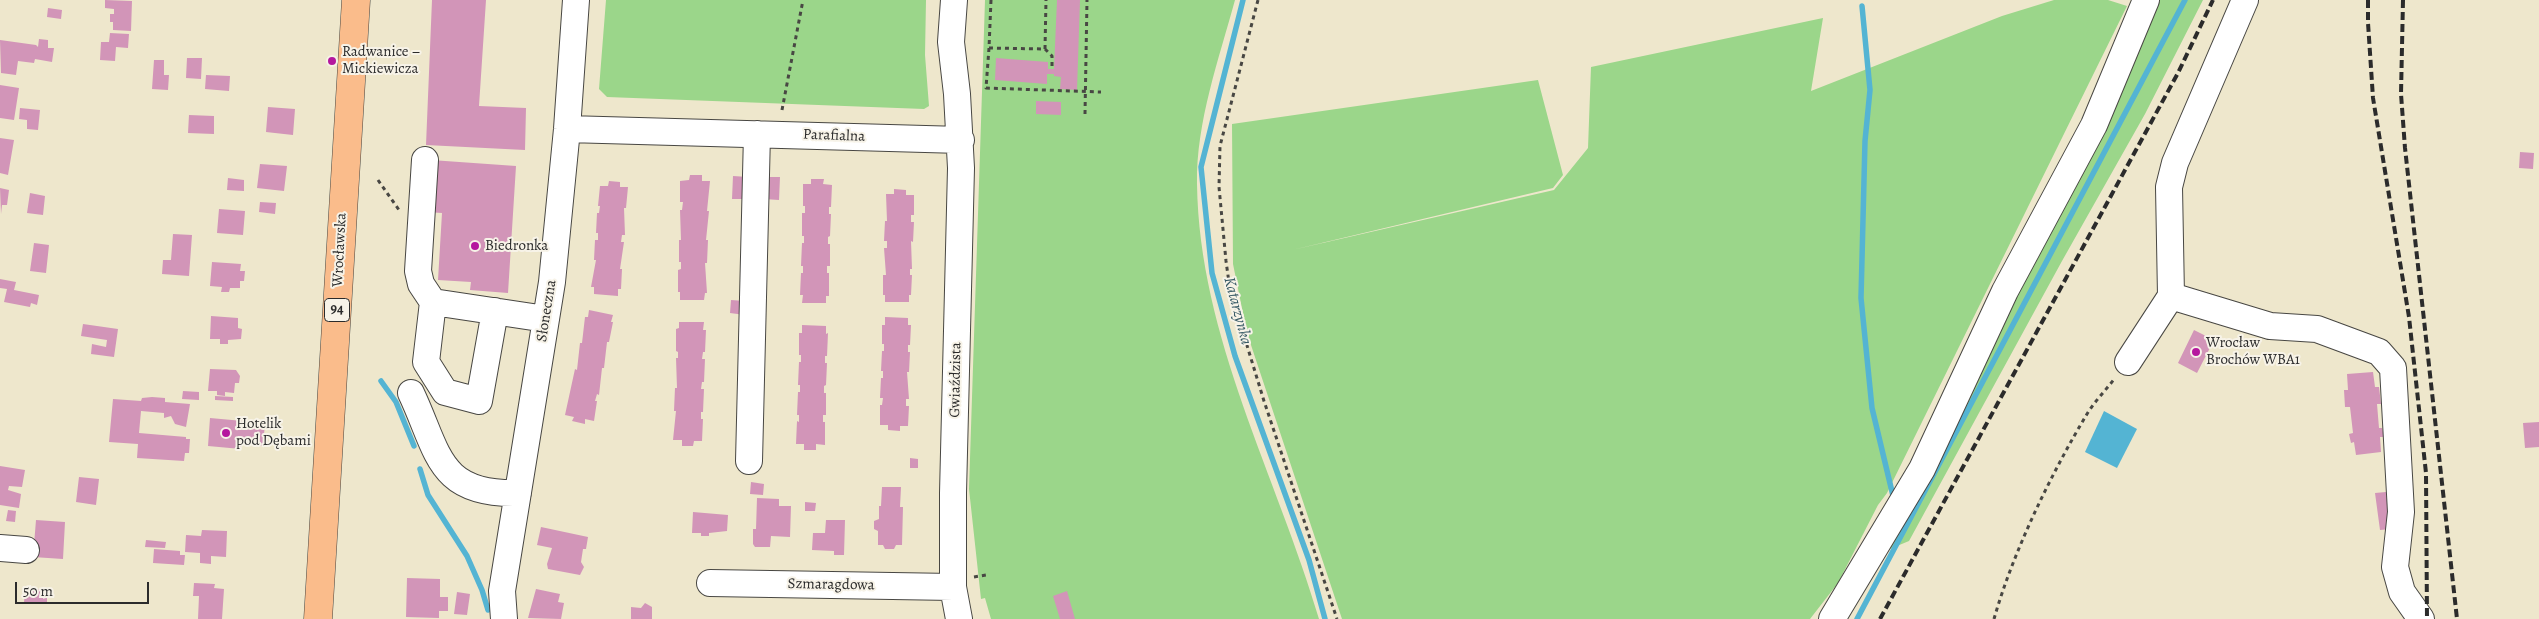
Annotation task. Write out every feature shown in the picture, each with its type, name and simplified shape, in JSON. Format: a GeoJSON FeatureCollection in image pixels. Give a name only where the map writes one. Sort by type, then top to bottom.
{"type":"FeatureCollection","features":[{"type":"Feature","properties":{"kind":"main road","name":"Wrocławska"},"geometry":{"type":"LineString","coordinates":[[318,619],[356,0]]}},
{"type":"Feature","properties":{"kind":"street","name":"Słoneczna"},"geometry":{"type":"LineString","coordinates":[[504,619],[502,591],[552,282],[567,129],[576,0]]}},
{"type":"Feature","properties":{"kind":"street"},"geometry":{"type":"LineString","coordinates":[[954,0],[951,42],[961,140]]}},
{"type":"Feature","properties":{"kind":"street"},"geometry":{"type":"LineString","coordinates":[[1832,619],[1922,469],[2005,291],[2094,125],[2146,0]]}},
{"type":"Feature","properties":{"kind":"street"},"geometry":{"type":"LineString","coordinates":[[2128,362],[2171,296],[2169,187],[2175,163],[2245,0]]}},
{"type":"Feature","properties":{"kind":"street","name":"Parafialna"},"geometry":{"type":"LineString","coordinates":[[567,129],[961,140]]}},
{"type":"Feature","properties":{"kind":"street"},"geometry":{"type":"LineString","coordinates":[[748,461],[757,134]]}},
{"type":"Feature","properties":{"kind":"street","name":"Gwiaździsta"},"geometry":{"type":"LineString","coordinates":[[959,619],[962,582],[953,494],[961,140]]}},
{"type":"Feature","properties":{"kind":"street"},"geometry":{"type":"LineString","coordinates":[[425,160],[418,271],[421,284],[432,302],[426,362],[445,392],[479,401],[495,311]]}},
{"type":"Feature","properties":{"kind":"street"},"geometry":{"type":"LineString","coordinates":[[2171,296],[2270,326],[2317,329],[2379,352],[2392,368],[2396,390],[2401,512],[2395,567],[2402,592],[2421,619]]}},
{"type":"Feature","properties":{"kind":"street"},"geometry":{"type":"LineString","coordinates":[[432,302],[546,319]]}},
{"type":"Feature","properties":{"kind":"street"},"geometry":{"type":"LineString","coordinates":[[411,393],[434,451],[440,463],[452,475],[480,491],[518,493]]}},
{"type":"Feature","properties":{"kind":"street"},"geometry":{"type":"LineString","coordinates":[[0,548],[26,550]]}},
{"type":"Feature","properties":{"kind":"street","name":"Szmaragdowa"},"geometry":{"type":"LineString","coordinates":[[710,583],[962,582]]}},
{"type":"Feature","properties":{"kind":"path"},"geometry":{"type":"LineString","coordinates":[[782,110],[803,0]]}},
{"type":"Feature","properties":{"kind":"path"},"geometry":{"type":"LineString","coordinates":[[991,0],[986,88],[1101,92]]}},
{"type":"Feature","properties":{"kind":"path"},"geometry":{"type":"LineString","coordinates":[[1044,50],[1046,0]]}},
{"type":"Feature","properties":{"kind":"path"},"geometry":{"type":"LineString","coordinates":[[1085,114],[1087,0]]}},
{"type":"Feature","properties":{"kind":"path"},"geometry":{"type":"LineString","coordinates":[[1258,0],[1220,146],[1219,187],[1226,261],[1230,290],[1264,402],[1337,619]]}},
{"type":"Feature","properties":{"kind":"path"},"geometry":{"type":"LineString","coordinates":[[989,48],[1044,50],[1052,56],[1052,67]]}},
{"type":"Feature","properties":{"kind":"path"},"geometry":{"type":"LineString","coordinates":[[1994,619],[2021,546],[2050,482],[2088,412],[2128,362]]}},
{"type":"Feature","properties":{"kind":"path"},"geometry":{"type":"LineString","coordinates":[[962,582],[986,575]]}},
{"type":"Feature","properties":{"kind":"green space"},"geometry":{"type":"Polygon","coordinates":[[[606,0],[926,0],[925,55],[929,106],[924,109],[607,97],[599,89],[606,0]]]}},
{"type":"Feature","properties":{"kind":"green space"},"geometry":{"type":"Polygon","coordinates":[[[985,0],[1235,0],[1204,114],[1200,137],[1197,184],[1201,241],[1211,296],[1225,351],[1319,619],[991,619],[985,598],[981,599],[969,489],[985,0]]]}},
{"type":"Feature","properties":{"kind":"green space"},"geometry":{"type":"Polygon","coordinates":[[[2054,0],[2108,0],[2127,6],[1887,493],[1878,505],[1838,583],[1810,619],[1342,619],[1247,333],[1233,264],[1232,124],[1538,80],[1563,175],[1553,188],[1292,250],[1554,190],[1588,148],[1591,67],[1823,18],[1811,91],[2002,16],[2054,0]]]}},
{"type":"Feature","properties":{"kind":"green space"},"geometry":{"type":"Polygon","coordinates":[[[2153,0],[2203,0],[2145,114],[2062,261],[1909,541],[1885,551],[2153,0]]]}},
{"type":"Feature","properties":{"kind":"water"},"geometry":{"type":"Polygon","coordinates":[[[2104,411],[2137,429],[2117,468],[2085,452],[2104,411]]]}},
{"type":"Feature","properties":{"kind":"building"},"geometry":{"type":"Polygon","coordinates":[[[105,0],[132,1],[131,31],[113,30],[110,14],[114,14],[114,9],[105,8],[105,0]]]}},
{"type":"Feature","properties":{"kind":"building"},"geometry":{"type":"Polygon","coordinates":[[[432,0],[486,0],[479,106],[526,108],[525,150],[426,145],[432,0]]]}},
{"type":"Feature","properties":{"kind":"building"},"geometry":{"type":"Polygon","coordinates":[[[1057,0],[1080,0],[1077,90],[1060,89],[1061,77],[1054,76],[1054,74],[1047,74],[1047,84],[995,80],[996,58],[1048,62],[1048,69],[1054,69],[1057,0]]]}},
{"type":"Feature","properties":{"kind":"building"},"geometry":{"type":"Polygon","coordinates":[[[48,8],[62,10],[61,19],[47,17],[48,8]]]}},
{"type":"Feature","properties":{"kind":"building"},"geometry":{"type":"Polygon","coordinates":[[[110,33],[129,34],[128,48],[116,47],[115,61],[100,60],[101,42],[109,42],[110,33]]]}},
{"type":"Feature","properties":{"kind":"building"},"geometry":{"type":"Polygon","coordinates":[[[39,39],[48,40],[48,48],[54,48],[52,62],[35,59],[34,63],[18,61],[16,75],[1,73],[0,40],[36,45],[38,47],[39,39]]]}},
{"type":"Feature","properties":{"kind":"building"},"geometry":{"type":"Polygon","coordinates":[[[187,58],[202,58],[201,79],[186,78],[187,58]]]}},
{"type":"Feature","properties":{"kind":"building"},"geometry":{"type":"Polygon","coordinates":[[[154,60],[164,60],[164,75],[169,75],[168,90],[152,89],[154,60]]]}},
{"type":"Feature","properties":{"kind":"building"},"geometry":{"type":"Polygon","coordinates":[[[206,75],[230,76],[229,91],[205,89],[206,75]]]}},
{"type":"Feature","properties":{"kind":"building"},"geometry":{"type":"Polygon","coordinates":[[[0,85],[19,88],[14,120],[0,118],[0,85]]]}},
{"type":"Feature","properties":{"kind":"building"},"geometry":{"type":"Polygon","coordinates":[[[1036,101],[1061,102],[1061,115],[1036,114],[1036,101]]]}},
{"type":"Feature","properties":{"kind":"building"},"geometry":{"type":"Polygon","coordinates":[[[268,107],[295,109],[293,135],[266,132],[268,107]]]}},
{"type":"Feature","properties":{"kind":"building"},"geometry":{"type":"Polygon","coordinates":[[[20,108],[40,110],[38,130],[27,129],[27,120],[19,119],[20,108]]]}},
{"type":"Feature","properties":{"kind":"building"},"geometry":{"type":"Polygon","coordinates":[[[189,115],[214,116],[214,134],[188,133],[189,115]]]}},
{"type":"Feature","properties":{"kind":"building"},"geometry":{"type":"Polygon","coordinates":[[[0,138],[14,140],[8,175],[0,173],[0,138]]]}},
{"type":"Feature","properties":{"kind":"building"},"geometry":{"type":"Polygon","coordinates":[[[2520,152],[2534,153],[2533,169],[2519,168],[2520,152]]]}},
{"type":"Feature","properties":{"kind":"building","name":"Biedronka"},"geometry":{"type":"Polygon","coordinates":[[[431,160],[516,166],[508,293],[470,290],[471,282],[438,280],[442,213],[427,212],[431,160]]]}},
{"type":"Feature","properties":{"kind":"building"},"geometry":{"type":"Polygon","coordinates":[[[260,164],[287,166],[284,191],[257,188],[260,164]]]}},
{"type":"Feature","properties":{"kind":"building"},"geometry":{"type":"Polygon","coordinates":[[[690,175],[702,175],[702,181],[710,181],[707,211],[709,211],[706,240],[708,240],[707,263],[705,263],[707,293],[705,293],[704,300],[680,300],[680,292],[678,292],[678,270],[681,269],[681,262],[679,262],[679,240],[681,240],[680,210],[682,210],[683,202],[680,202],[680,181],[689,180],[690,175]]]}},
{"type":"Feature","properties":{"kind":"building"},"geometry":{"type":"Polygon","coordinates":[[[733,176],[748,177],[747,199],[732,199],[733,176]]]}},
{"type":"Feature","properties":{"kind":"building"},"geometry":{"type":"Polygon","coordinates":[[[765,177],[780,177],[779,200],[764,199],[765,177]]]}},
{"type":"Feature","properties":{"kind":"building"},"geometry":{"type":"Polygon","coordinates":[[[228,178],[244,180],[244,191],[227,190],[228,178]]]}},
{"type":"Feature","properties":{"kind":"building"},"geometry":{"type":"Polygon","coordinates":[[[811,179],[824,179],[823,184],[832,185],[831,207],[829,207],[829,214],[831,214],[830,236],[828,237],[828,244],[830,244],[830,266],[827,266],[827,273],[829,273],[829,296],[826,296],[826,303],[802,303],[803,295],[800,295],[801,273],[803,273],[803,266],[801,266],[802,243],[804,243],[804,236],[802,236],[802,213],[805,213],[805,206],[803,206],[803,184],[811,184],[811,179]]]}},
{"type":"Feature","properties":{"kind":"building"},"geometry":{"type":"Polygon","coordinates":[[[609,181],[620,182],[620,187],[628,187],[626,208],[624,208],[625,235],[622,235],[621,242],[624,242],[620,269],[622,269],[621,289],[618,289],[618,296],[594,294],[594,287],[591,287],[596,260],[594,260],[595,240],[598,240],[598,233],[596,233],[597,213],[599,213],[600,206],[598,206],[600,186],[608,186],[609,181]]]}},
{"type":"Feature","properties":{"kind":"building"},"geometry":{"type":"Polygon","coordinates":[[[0,188],[9,190],[7,205],[2,205],[1,214],[0,188]]]}},
{"type":"Feature","properties":{"kind":"building"},"geometry":{"type":"Polygon","coordinates":[[[894,189],[906,190],[906,195],[914,195],[914,215],[911,215],[911,222],[914,222],[913,242],[911,241],[912,269],[910,269],[910,275],[912,275],[909,302],[885,302],[885,295],[883,295],[883,275],[886,275],[884,248],[887,248],[887,241],[884,241],[885,221],[887,221],[886,194],[894,194],[894,189]]]}},
{"type":"Feature","properties":{"kind":"building"},"geometry":{"type":"Polygon","coordinates":[[[30,193],[45,196],[43,215],[27,213],[30,193]]]}},
{"type":"Feature","properties":{"kind":"building"},"geometry":{"type":"Polygon","coordinates":[[[260,202],[276,203],[275,214],[259,212],[260,202]]]}},
{"type":"Feature","properties":{"kind":"building"},"geometry":{"type":"Polygon","coordinates":[[[219,209],[245,211],[243,235],[217,233],[219,209]]]}},
{"type":"Feature","properties":{"kind":"building"},"geometry":{"type":"Polygon","coordinates":[[[173,234],[192,235],[189,276],[162,274],[163,260],[171,260],[173,234]]]}},
{"type":"Feature","properties":{"kind":"building"},"geometry":{"type":"Polygon","coordinates":[[[34,243],[49,245],[46,273],[30,271],[34,243]]]}},
{"type":"Feature","properties":{"kind":"building"},"geometry":{"type":"Polygon","coordinates":[[[212,262],[241,264],[240,271],[245,271],[244,281],[240,281],[240,288],[230,288],[229,292],[221,292],[222,287],[210,286],[212,262]]]}},
{"type":"Feature","properties":{"kind":"building"},"geometry":{"type":"Polygon","coordinates":[[[0,279],[16,282],[14,290],[39,295],[37,305],[31,303],[30,307],[4,302],[7,289],[0,288],[0,279]]]}},
{"type":"Feature","properties":{"kind":"building"},"geometry":{"type":"Polygon","coordinates":[[[731,300],[745,301],[745,315],[730,313],[731,300]]]}},
{"type":"Feature","properties":{"kind":"building"},"geometry":{"type":"Polygon","coordinates":[[[589,310],[613,315],[611,322],[613,322],[609,342],[607,342],[604,368],[602,368],[599,395],[597,394],[595,401],[597,401],[594,421],[585,419],[585,424],[572,421],[574,417],[565,415],[575,369],[577,370],[585,317],[588,317],[589,310]]]}},
{"type":"Feature","properties":{"kind":"building"},"geometry":{"type":"Polygon","coordinates":[[[211,316],[238,318],[238,328],[242,329],[241,339],[228,340],[228,344],[220,344],[220,339],[210,339],[211,316]]]}},
{"type":"Feature","properties":{"kind":"building"},"geometry":{"type":"Polygon","coordinates":[[[885,317],[908,318],[908,325],[911,325],[910,345],[908,345],[908,352],[910,352],[909,372],[907,372],[909,399],[906,399],[906,406],[909,406],[908,426],[900,426],[900,431],[888,430],[888,425],[880,425],[880,405],[882,405],[883,398],[880,398],[881,378],[883,378],[883,371],[881,371],[882,351],[884,351],[882,325],[885,325],[885,317]]]}},
{"type":"Feature","properties":{"kind":"building"},"geometry":{"type":"Polygon","coordinates":[[[679,322],[704,322],[703,330],[706,330],[705,352],[703,352],[702,359],[705,359],[704,382],[702,382],[701,389],[704,389],[703,412],[701,412],[701,419],[703,419],[702,441],[694,441],[693,446],[682,446],[682,440],[673,440],[676,411],[674,411],[675,388],[677,388],[676,358],[678,358],[678,352],[676,351],[676,329],[679,328],[679,322]]]}},
{"type":"Feature","properties":{"kind":"building"},"geometry":{"type":"Polygon","coordinates":[[[83,324],[118,329],[114,357],[91,354],[92,344],[106,347],[107,340],[81,336],[83,324]]]}},
{"type":"Feature","properties":{"kind":"building"},"geometry":{"type":"Polygon","coordinates":[[[802,325],[826,326],[826,334],[828,333],[827,356],[825,356],[825,363],[827,363],[826,385],[824,386],[824,393],[826,393],[826,415],[823,415],[823,422],[825,422],[825,445],[816,444],[816,450],[804,450],[804,444],[796,444],[797,421],[799,422],[799,415],[797,415],[798,392],[800,392],[800,385],[798,385],[799,362],[801,362],[801,355],[799,355],[799,333],[802,333],[802,325]]]}},
{"type":"Feature","properties":{"kind":"building","name":"Wrocław Brochów WBA1"},"geometry":{"type":"Polygon","coordinates":[[[2194,330],[2214,340],[2197,373],[2178,363],[2194,330]]]}},
{"type":"Feature","properties":{"kind":"building"},"geometry":{"type":"Polygon","coordinates":[[[210,369],[236,370],[240,376],[239,383],[235,383],[234,393],[225,392],[225,396],[217,395],[217,391],[208,391],[210,369]]]}},
{"type":"Feature","properties":{"kind":"building"},"geometry":{"type":"Polygon","coordinates":[[[2373,372],[2375,387],[2379,387],[2381,404],[2377,404],[2379,428],[2382,428],[2384,437],[2380,437],[2381,452],[2356,455],[2354,442],[2351,443],[2349,434],[2353,433],[2350,407],[2345,407],[2344,390],[2348,390],[2347,374],[2373,372]]]}},
{"type":"Feature","properties":{"kind":"building"},"geometry":{"type":"Polygon","coordinates":[[[183,391],[199,392],[199,400],[182,399],[183,391]]]}},
{"type":"Feature","properties":{"kind":"building"},"geometry":{"type":"Polygon","coordinates":[[[215,396],[233,397],[233,401],[215,400],[215,396]]]}},
{"type":"Feature","properties":{"kind":"building"},"geometry":{"type":"Polygon","coordinates":[[[142,398],[165,398],[165,402],[190,404],[186,427],[175,424],[171,416],[164,418],[164,413],[141,411],[139,433],[186,437],[186,439],[190,439],[189,453],[185,453],[184,461],[137,458],[138,444],[109,442],[113,399],[141,401],[142,398]]]}},
{"type":"Feature","properties":{"kind":"building","name":"Hotelik pod Dębami"},"geometry":{"type":"Polygon","coordinates":[[[210,418],[265,423],[263,446],[241,444],[241,449],[208,446],[210,418]]]}},
{"type":"Feature","properties":{"kind":"building"},"geometry":{"type":"Polygon","coordinates":[[[2539,422],[2539,447],[2525,448],[2523,423],[2539,422]]]}},
{"type":"Feature","properties":{"kind":"building"},"geometry":{"type":"Polygon","coordinates":[[[910,458],[918,459],[918,468],[910,468],[910,458]]]}},
{"type":"Feature","properties":{"kind":"building"},"geometry":{"type":"Polygon","coordinates":[[[0,466],[25,470],[22,487],[9,486],[8,490],[21,494],[19,508],[0,505],[0,466]]]}},
{"type":"Feature","properties":{"kind":"building"},"geometry":{"type":"Polygon","coordinates":[[[79,477],[99,479],[96,505],[76,502],[79,477]]]}},
{"type":"Feature","properties":{"kind":"building"},"geometry":{"type":"Polygon","coordinates":[[[751,482],[764,484],[763,495],[750,494],[751,482]]]}},
{"type":"Feature","properties":{"kind":"building"},"geometry":{"type":"Polygon","coordinates":[[[882,487],[901,487],[900,507],[903,507],[902,545],[896,545],[894,549],[885,549],[883,545],[878,545],[878,531],[874,529],[874,521],[879,519],[882,487]]]}},
{"type":"Feature","properties":{"kind":"building"},"geometry":{"type":"Polygon","coordinates":[[[2386,492],[2391,529],[2380,530],[2375,493],[2386,492]]]}},
{"type":"Feature","properties":{"kind":"building"},"geometry":{"type":"Polygon","coordinates":[[[757,498],[779,499],[779,506],[791,506],[790,537],[771,536],[770,547],[755,547],[753,544],[753,529],[756,529],[757,498]]]}},
{"type":"Feature","properties":{"kind":"building"},"geometry":{"type":"Polygon","coordinates":[[[805,502],[816,503],[815,511],[805,511],[805,502]]]}},
{"type":"Feature","properties":{"kind":"building"},"geometry":{"type":"Polygon","coordinates":[[[8,510],[16,511],[15,522],[6,521],[8,510]]]}},
{"type":"Feature","properties":{"kind":"building"},"geometry":{"type":"Polygon","coordinates":[[[693,512],[728,515],[727,531],[709,533],[709,536],[701,536],[701,533],[692,533],[693,512]]]}},
{"type":"Feature","properties":{"kind":"building"},"geometry":{"type":"Polygon","coordinates":[[[36,520],[65,522],[63,559],[33,557],[36,520]]]}},
{"type":"Feature","properties":{"kind":"building"},"geometry":{"type":"Polygon","coordinates":[[[826,520],[845,520],[844,555],[834,555],[834,551],[812,550],[813,533],[825,533],[826,520]]]}},
{"type":"Feature","properties":{"kind":"building"},"geometry":{"type":"Polygon","coordinates":[[[541,527],[588,537],[586,549],[583,549],[581,562],[584,567],[580,575],[548,569],[547,564],[552,548],[537,545],[541,527]]]}},
{"type":"Feature","properties":{"kind":"building"},"geometry":{"type":"Polygon","coordinates":[[[202,530],[227,531],[226,557],[211,556],[211,564],[200,563],[200,553],[185,552],[186,535],[201,536],[202,530]]]}},
{"type":"Feature","properties":{"kind":"building"},"geometry":{"type":"Polygon","coordinates":[[[146,540],[166,542],[165,548],[145,547],[146,540]]]}},
{"type":"Feature","properties":{"kind":"building"},"geometry":{"type":"Polygon","coordinates":[[[154,549],[180,551],[180,555],[185,555],[184,565],[153,563],[154,549]]]}},
{"type":"Feature","properties":{"kind":"building"},"geometry":{"type":"Polygon","coordinates":[[[407,578],[440,579],[440,597],[448,597],[448,611],[439,611],[439,618],[406,617],[407,578]]]}},
{"type":"Feature","properties":{"kind":"building"},"geometry":{"type":"Polygon","coordinates":[[[194,583],[215,584],[214,588],[224,589],[222,619],[198,619],[199,596],[193,596],[194,583]]]}},
{"type":"Feature","properties":{"kind":"building"},"geometry":{"type":"Polygon","coordinates":[[[25,587],[47,591],[47,604],[24,603],[25,587]]]}},
{"type":"Feature","properties":{"kind":"building"},"geometry":{"type":"Polygon","coordinates":[[[536,589],[560,594],[558,602],[564,603],[561,619],[528,618],[536,589]]]}},
{"type":"Feature","properties":{"kind":"building"},"geometry":{"type":"Polygon","coordinates":[[[1067,591],[1075,619],[1060,619],[1053,596],[1067,591]]]}},
{"type":"Feature","properties":{"kind":"building"},"geometry":{"type":"Polygon","coordinates":[[[457,592],[470,594],[467,615],[454,614],[457,592]]]}},
{"type":"Feature","properties":{"kind":"building"},"geometry":{"type":"Polygon","coordinates":[[[645,603],[652,607],[652,619],[631,619],[631,607],[641,608],[645,603]]]}},
{"type":"Feature","properties":{"kind":"waterway","name":"Katarzynka"},"geometry":{"type":"LineString","coordinates":[[1243,0],[1201,167],[1212,273],[1235,356],[1309,560],[1325,619]]}},
{"type":"Feature","properties":{"kind":"waterway"},"geometry":{"type":"LineString","coordinates":[[1857,619],[2185,0]]}},
{"type":"Feature","properties":{"kind":"waterway"},"geometry":{"type":"LineString","coordinates":[[1862,6],[1870,90],[1865,141],[1861,298],[1872,408],[1894,500]]}},
{"type":"Feature","properties":{"kind":"waterway"},"geometry":{"type":"LineString","coordinates":[[381,381],[396,402],[414,446]]}},
{"type":"Feature","properties":{"kind":"waterway"},"geometry":{"type":"LineString","coordinates":[[420,469],[428,495],[467,556],[482,590],[488,610]]}},
{"type":"Feature","properties":{"kind":"railway"},"geometry":{"type":"LineString","coordinates":[[1880,619],[2178,73],[2213,0]]}},
{"type":"Feature","properties":{"kind":"railway"},"geometry":{"type":"LineString","coordinates":[[2368,0],[2373,98],[2409,317],[2426,473],[2427,619]]}},
{"type":"Feature","properties":{"kind":"railway"},"geometry":{"type":"LineString","coordinates":[[2403,0],[2401,94],[2405,148],[2457,619]]}},
{"type":"Feature","properties":{"kind":"place","name":"Radwanice – Mickiewicza"},"geometry":{"type":"Point","coordinates":[332,61]}},
{"type":"Feature","properties":{"kind":"place","name":"Biedronka"},"geometry":{"type":"Point","coordinates":[475,246]}},
{"type":"Feature","properties":{"kind":"place","name":"Wrocław Brochów WBA1"},"geometry":{"type":"Point","coordinates":[2196,352]}},
{"type":"Feature","properties":{"kind":"place","name":"Hotelik pod Dębami"},"geometry":{"type":"Point","coordinates":[226,433]}}]}
